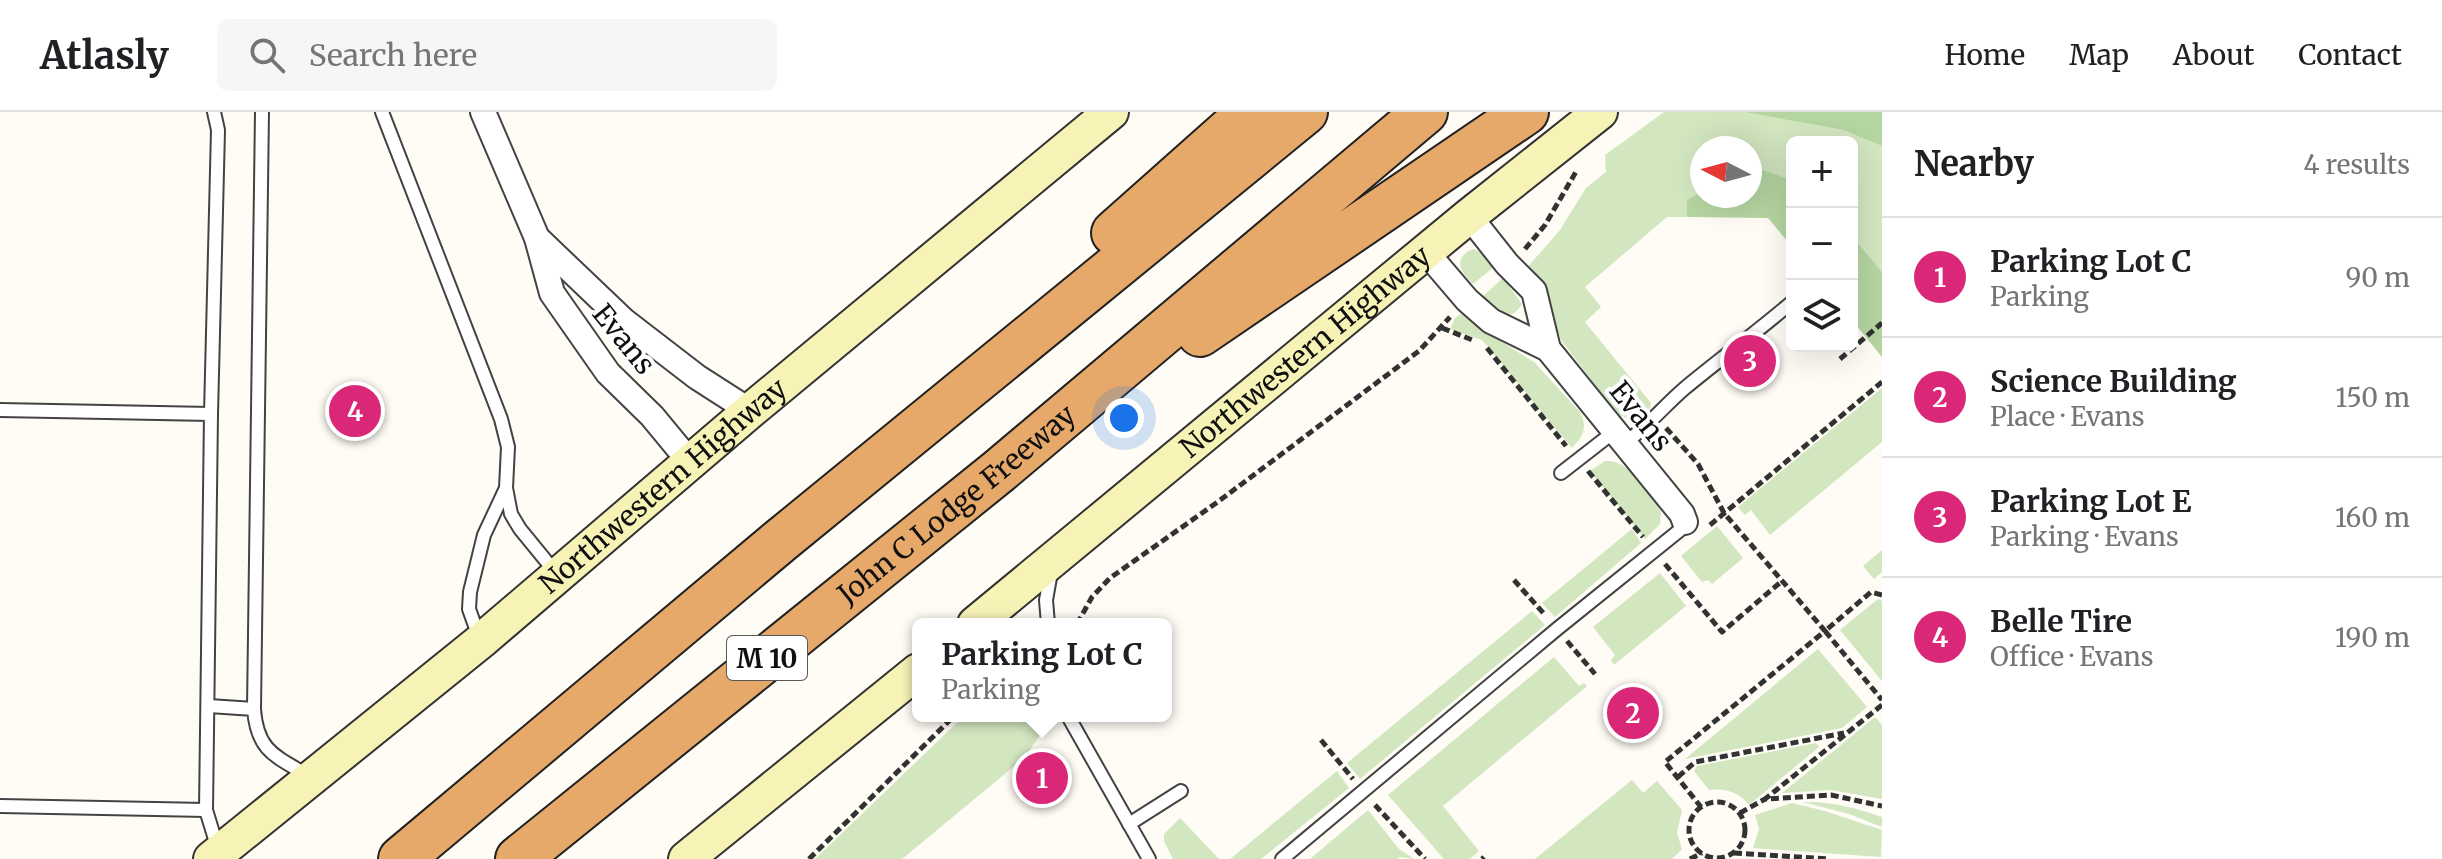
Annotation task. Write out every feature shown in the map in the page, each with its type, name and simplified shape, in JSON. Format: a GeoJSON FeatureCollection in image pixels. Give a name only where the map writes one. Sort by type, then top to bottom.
{"type":"FeatureCollection","features":[{"type":"Feature","properties":{"kind":"highway"},"geometry":{"type":"LineString","coordinates":[[1024,343],[1084,259],[1250,112]]}},
{"type":"Feature","properties":{"kind":"highway","name":"M 10"},"geometry":{"type":"LineString","coordinates":[[401,859],[780,541],[1305,112]]}},
{"type":"Feature","properties":{"kind":"highway","name":"John C Lodge Freeway"},"geometry":{"type":"LineString","coordinates":[[518,859],[999,471],[1425,112]]}},
{"type":"Feature","properties":{"kind":"highway"},"geometry":{"type":"LineString","coordinates":[[999,471],[1526,112]]}},
{"type":"Feature","properties":{"kind":"main road","name":"Northwestern Highway"},"geometry":{"type":"LineString","coordinates":[[215,856],[481,641],[750,411],[1111,112]]}},
{"type":"Feature","properties":{"kind":"main road","name":"Northwestern Highway"},"geometry":{"type":"LineString","coordinates":[[982,618],[1469,216],[1600,112]]}},
{"type":"Feature","properties":{"kind":"main road"},"geometry":{"type":"LineString","coordinates":[[686,859],[912,676]]}},
{"type":"Feature","properties":{"kind":"street","name":"Evans"},"geometry":{"type":"LineString","coordinates":[[483,112],[537,238],[552,293],[608,373],[652,416],[690,462]]}},
{"type":"Feature","properties":{"kind":"street","name":"Evans"},"geometry":{"type":"LineString","coordinates":[[1469,216],[1507,264],[1534,291],[1548,349]]}},
{"type":"Feature","properties":{"kind":"street","name":"Evans"},"geometry":{"type":"LineString","coordinates":[[537,238],[623,320],[697,377],[750,411]]}},
{"type":"Feature","properties":{"kind":"street","name":"Evans"},"geometry":{"type":"LineString","coordinates":[[1426,252],[1467,300],[1491,321],[1548,349],[1693,528]]}},
{"type":"Feature","properties":{"kind":"lane"},"geometry":{"type":"LineString","coordinates":[[214,112],[218,130],[206,810],[215,856]]}},
{"type":"Feature","properties":{"kind":"lane"},"geometry":{"type":"LineString","coordinates":[[262,112],[254,709],[256,732],[263,745],[312,778]]}},
{"type":"Feature","properties":{"kind":"lane"},"geometry":{"type":"LineString","coordinates":[[382,112],[501,419],[508,447],[506,488],[511,514],[558,575]]}},
{"type":"Feature","properties":{"kind":"lane"},"geometry":{"type":"LineString","coordinates":[[1561,473],[1578,460],[1656,417],[1684,389],[1786,307]]}},
{"type":"Feature","properties":{"kind":"lane"},"geometry":{"type":"LineString","coordinates":[[0,410],[211,414]]}},
{"type":"Feature","properties":{"kind":"lane"},"geometry":{"type":"LineString","coordinates":[[481,641],[469,609],[470,592],[484,535],[506,488]]}},
{"type":"Feature","properties":{"kind":"lane"},"geometry":{"type":"LineString","coordinates":[[1282,859],[1654,550],[1680,530],[1693,528]]}},
{"type":"Feature","properties":{"kind":"lane"},"geometry":{"type":"LineString","coordinates":[[1048,618],[1046,600],[1053,559]]}},
{"type":"Feature","properties":{"kind":"lane"},"geometry":{"type":"LineString","coordinates":[[209,706],[254,709]]}},
{"type":"Feature","properties":{"kind":"lane"},"geometry":{"type":"LineString","coordinates":[[1071,722],[1149,859]]}},
{"type":"Feature","properties":{"kind":"lane"},"geometry":{"type":"LineString","coordinates":[[1129,824],[1181,791]]}},
{"type":"Feature","properties":{"kind":"lane"},"geometry":{"type":"LineString","coordinates":[[0,806],[206,810]]}},
{"type":"Feature","properties":{"kind":"path"},"geometry":{"type":"LineString","coordinates":[[1527,247],[1545,225],[1582,161]]}},
{"type":"Feature","properties":{"kind":"path"},"geometry":{"type":"LineString","coordinates":[[1840,359],[1882,323]]}},
{"type":"Feature","properties":{"kind":"path"},"geometry":{"type":"LineString","coordinates":[[1080,618],[1092,597],[1110,578],[1219,501],[1419,351],[1442,329],[1488,349],[1722,632],[1782,581]]}},
{"type":"Feature","properties":{"kind":"path"},"geometry":{"type":"LineString","coordinates":[[1693,528],[1724,513],[1882,382]]}},
{"type":"Feature","properties":{"kind":"path"},"geometry":{"type":"LineString","coordinates":[[1656,417],[1698,464],[1724,513],[1882,702],[1765,799],[1740,813]]}},
{"type":"Feature","properties":{"kind":"path"},"geometry":{"type":"LineString","coordinates":[[1701,807],[1665,762],[1871,592],[1882,595]]}},
{"type":"Feature","properties":{"kind":"path"},"geometry":{"type":"LineString","coordinates":[[809,859],[948,722]]}},
{"type":"Feature","properties":{"kind":"path"},"geometry":{"type":"LineString","coordinates":[[1678,777],[1695,762],[1845,733]]}},
{"type":"Feature","properties":{"kind":"path"},"geometry":{"type":"LineString","coordinates":[[1765,799],[1831,795],[1882,806]]}},
{"type":"Feature","properties":{"kind":"path"},"geometry":{"type":"LineString","coordinates":[[1722,802],[1740,813],[1745,830],[1739,847],[1725,858],[1702,853],[1692,841],[1689,831],[1692,818],[1701,807],[1722,802]]}},
{"type":"Feature","properties":{"kind":"path"},"geometry":{"type":"LineString","coordinates":[[1734,852],[1829,859]]}},
{"type":"Feature","properties":{"kind":"path"},"geometry":{"type":"LineString","coordinates":[[1690,859],[1702,853]]}},
{"type":"Feature","properties":{"kind":"green space"},"geometry":{"type":"Polygon","coordinates":[[[1664,112],[1744,112],[1843,130],[1858,136],[1786,136],[1786,178],[1762,170],[1762,136],[1690,136],[1687,217],[1667,217],[1585,287],[1601,307],[1585,322],[1651,403],[1650,408],[1634,417],[1616,413],[1561,340],[1550,310],[1526,269],[1560,230],[1586,188],[1606,172],[1605,155],[1664,112]]]}},
{"type":"Feature","properties":{"kind":"green space"},"geometry":{"type":"Polygon","coordinates":[[[1744,112],[1882,112],[1882,146],[1843,130],[1744,112]]]}},
{"type":"Feature","properties":{"kind":"green space"},"geometry":{"type":"Polygon","coordinates":[[[1858,136],[1882,146],[1882,272],[1858,243],[1858,136]]]}},
{"type":"Feature","properties":{"kind":"green space"},"geometry":{"type":"Polygon","coordinates":[[[1762,170],[1786,178],[1786,240],[1768,218],[1687,217],[1687,200],[1690,198],[1690,208],[1762,208],[1762,170]]]}},
{"type":"Feature","properties":{"kind":"green space"},"geometry":{"type":"Polygon","coordinates":[[[1858,243],[1882,272],[1882,357],[1858,327],[1858,243]]]}},
{"type":"Feature","properties":{"kind":"green space"},"geometry":{"type":"Polygon","coordinates":[[[1473,249],[1483,253],[1494,267],[1473,284],[1465,275],[1460,261],[1473,249]]]}},
{"type":"Feature","properties":{"kind":"green space"},"geometry":{"type":"Polygon","coordinates":[[[1503,278],[1522,304],[1517,311],[1507,315],[1497,311],[1482,297],[1503,278]]]}},
{"type":"Feature","properties":{"kind":"green space"},"geometry":{"type":"Polygon","coordinates":[[[1464,312],[1484,331],[1534,362],[1580,412],[1584,422],[1583,432],[1572,448],[1482,340],[1450,329],[1455,318],[1464,312]]]}},
{"type":"Feature","properties":{"kind":"green space"},"geometry":{"type":"Polygon","coordinates":[[[1882,388],[1882,442],[1770,535],[1751,510],[1745,515],[1738,507],[1882,388]]]}},
{"type":"Feature","properties":{"kind":"green space"},"geometry":{"type":"Polygon","coordinates":[[[1605,461],[1629,470],[1661,511],[1660,524],[1645,539],[1590,471],[1605,461]]]}},
{"type":"Feature","properties":{"kind":"green space"},"geometry":{"type":"Polygon","coordinates":[[[1717,526],[1743,558],[1712,584],[1708,580],[1702,582],[1681,556],[1717,526]]]}},
{"type":"Feature","properties":{"kind":"green space"},"geometry":{"type":"Polygon","coordinates":[[[1632,529],[1641,543],[1555,617],[1542,603],[1632,529]]]}},
{"type":"Feature","properties":{"kind":"green space"},"geometry":{"type":"Polygon","coordinates":[[[1882,550],[1882,572],[1874,579],[1863,566],[1882,550]]]}},
{"type":"Feature","properties":{"kind":"green space"},"geometry":{"type":"Polygon","coordinates":[[[1660,573],[1686,606],[1614,665],[1611,660],[1615,655],[1593,627],[1660,573]]]}},
{"type":"Feature","properties":{"kind":"green space"},"geometry":{"type":"Polygon","coordinates":[[[1878,599],[1882,601],[1882,681],[1840,630],[1878,599]]]}},
{"type":"Feature","properties":{"kind":"green space"},"geometry":{"type":"Polygon","coordinates":[[[1532,611],[1545,625],[1360,779],[1347,763],[1532,611]]]}},
{"type":"Feature","properties":{"kind":"green space"},"geometry":{"type":"Polygon","coordinates":[[[1818,649],[1867,707],[1842,728],[1685,759],[1818,649]]]}},
{"type":"Feature","properties":{"kind":"green space"},"geometry":{"type":"Polygon","coordinates":[[[1554,657],[1579,686],[1584,683],[1587,686],[1443,806],[1479,851],[1470,859],[1444,859],[1388,795],[1554,657]]]}},
{"type":"Feature","properties":{"kind":"green space"},"geometry":{"type":"Polygon","coordinates":[[[1875,717],[1882,725],[1882,799],[1831,790],[1782,793],[1875,717]]]}},
{"type":"Feature","properties":{"kind":"green space"},"geometry":{"type":"Polygon","coordinates":[[[958,722],[1042,722],[1041,734],[1024,758],[902,859],[815,859],[958,722]]]}},
{"type":"Feature","properties":{"kind":"green space"},"geometry":{"type":"Polygon","coordinates":[[[1816,743],[1819,747],[1749,805],[1731,792],[1709,790],[1694,771],[1697,766],[1816,743]]]}},
{"type":"Feature","properties":{"kind":"green space"},"geometry":{"type":"Polygon","coordinates":[[[1337,771],[1349,788],[1261,859],[1230,859],[1337,771]]]}},
{"type":"Feature","properties":{"kind":"green space"},"geometry":{"type":"Polygon","coordinates":[[[1632,780],[1643,793],[1657,781],[1682,810],[1677,833],[1682,849],[1672,859],[1535,859],[1632,780]]]}},
{"type":"Feature","properties":{"kind":"green space"},"geometry":{"type":"Polygon","coordinates":[[[1803,802],[1833,804],[1873,814],[1882,817],[1882,827],[1849,814],[1803,802]]]}},
{"type":"Feature","properties":{"kind":"green space"},"geometry":{"type":"Polygon","coordinates":[[[1792,803],[1882,830],[1881,857],[1753,848],[1759,829],[1755,815],[1792,803]]]}},
{"type":"Feature","properties":{"kind":"green space"},"geometry":{"type":"Polygon","coordinates":[[[1368,810],[1399,849],[1414,859],[1310,859],[1368,810]]]}},
{"type":"Feature","properties":{"kind":"green space"},"geometry":{"type":"Polygon","coordinates":[[[1180,818],[1219,859],[1173,859],[1164,834],[1180,818]]]}},
{"type":"Feature","properties":{"kind":"place","name":"Parking Lot E"},"geometry":{"type":"Point","coordinates":[1750,361]}},
{"type":"Feature","properties":{"kind":"place","name":"Belle Tire"},"geometry":{"type":"Point","coordinates":[355,411]}},
{"type":"Feature","properties":{"kind":"place","name":"Science Building"},"geometry":{"type":"Point","coordinates":[1633,713]}},
{"type":"Feature","properties":{"kind":"place","name":"Parking Lot C"},"geometry":{"type":"Point","coordinates":[1042,778]}}]}
